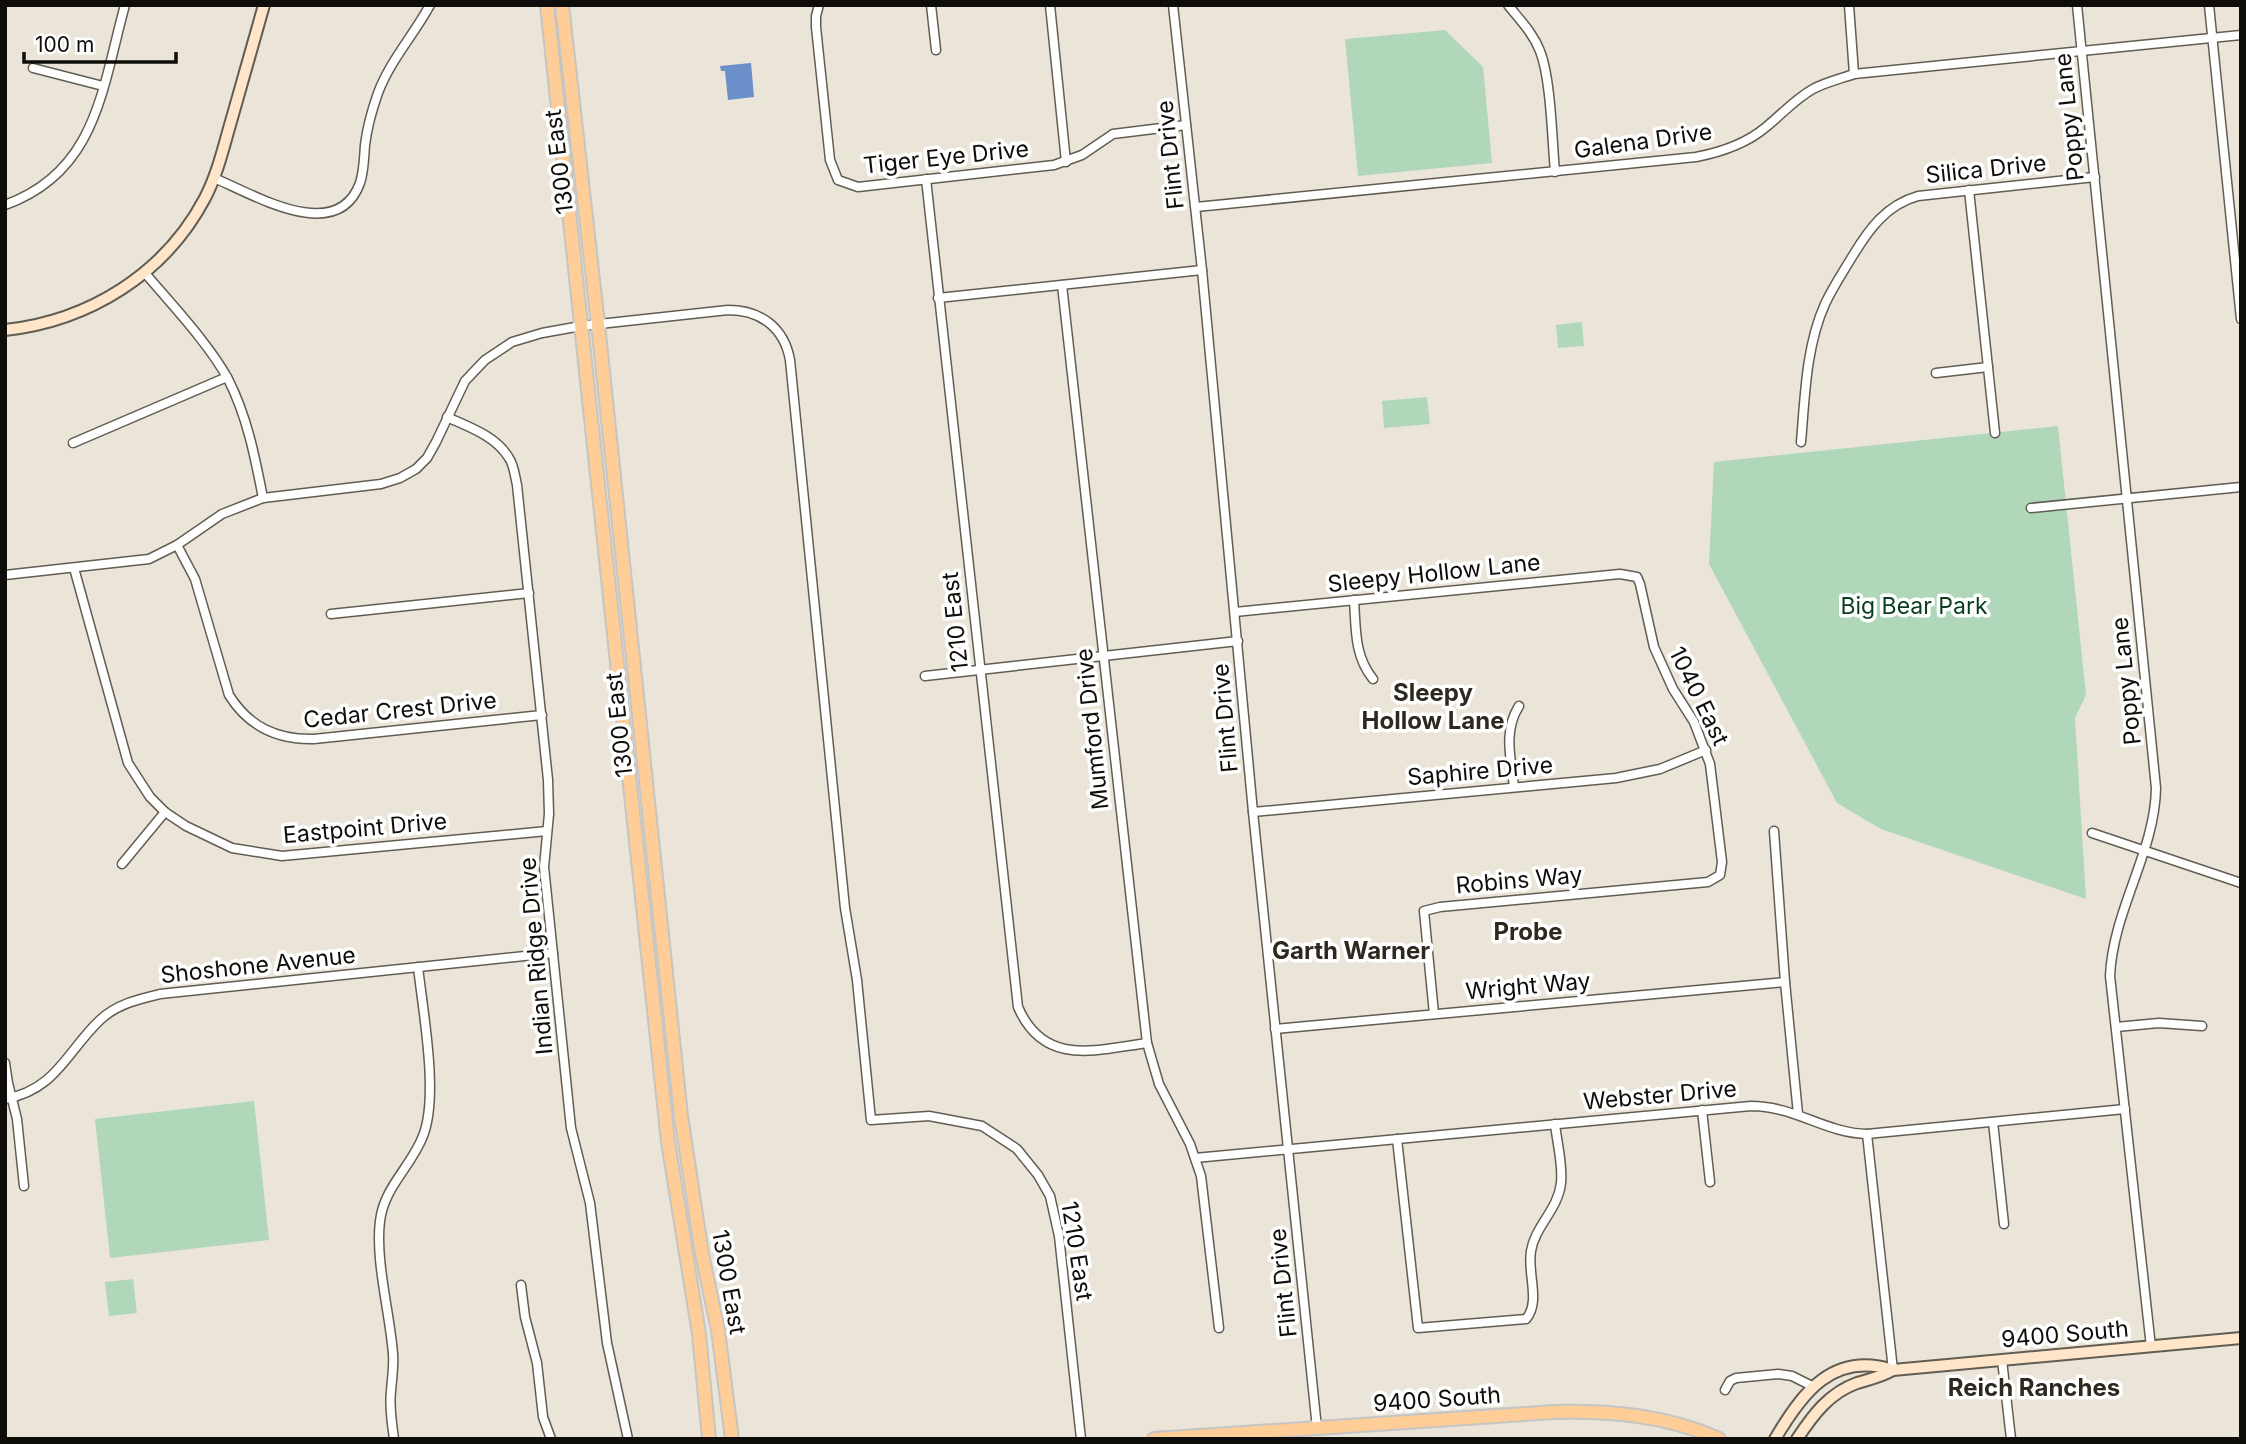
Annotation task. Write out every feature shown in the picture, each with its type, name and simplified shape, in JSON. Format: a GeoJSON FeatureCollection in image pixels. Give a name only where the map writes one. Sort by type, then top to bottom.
{"type":"FeatureCollection","features":[{"type":"Feature","properties":{"kind":"main road"},"geometry":{"type":"LineString","coordinates":[[5,330],[72,316],[98,304],[145,273],[194,218],[214,178],[264,5]]}},
{"type":"Feature","properties":{"kind":"main road","name":"1300 East"},"geometry":{"type":"LineString","coordinates":[[547,5],[668,1142],[699,1334],[709,1439]]}},
{"type":"Feature","properties":{"kind":"main road","name":"1300 East"},"geometry":{"type":"LineString","coordinates":[[562,5],[681,1116],[702,1254],[718,1330],[732,1439]]}},
{"type":"Feature","properties":{"kind":"main road","name":"9400 South"},"geometry":{"type":"LineString","coordinates":[[1775,1439],[1812,1386],[1829,1375],[1848,1369],[1877,1365],[1893,1370],[2241,1338]]}},
{"type":"Feature","properties":{"kind":"main road","name":"9400 South"},"geometry":{"type":"LineString","coordinates":[[1797,1439],[1819,1408],[1833,1396],[1850,1386],[1878,1378],[1893,1370]]}},
{"type":"Feature","properties":{"kind":"main road","name":"9400 South"},"geometry":{"type":"LineString","coordinates":[[1154,1439],[1590,1411],[1663,1420],[1719,1439]]}},
{"type":"Feature","properties":{"kind":"street"},"geometry":{"type":"LineString","coordinates":[[5,205],[42,188],[74,157],[86,136],[103,86],[125,5]]}},
{"type":"Feature","properties":{"kind":"street"},"geometry":{"type":"LineString","coordinates":[[214,178],[306,215],[323,214],[338,209],[351,199],[359,185],[370,118],[386,74],[430,5]]}},
{"type":"Feature","properties":{"kind":"street","name":"Tiger Eye Drive"},"geometry":{"type":"LineString","coordinates":[[819,5],[816,27],[830,160],[838,180],[858,187],[1041,167],[1066,162],[1082,155],[1113,134],[1186,125]]}},
{"type":"Feature","properties":{"kind":"street"},"geometry":{"type":"LineString","coordinates":[[931,5],[936,50]]}},
{"type":"Feature","properties":{"kind":"street"},"geometry":{"type":"LineString","coordinates":[[1050,5],[1066,162]]}},
{"type":"Feature","properties":{"kind":"street","name":"Flint Drive"},"geometry":{"type":"LineString","coordinates":[[1173,5],[1196,207],[1253,811],[1317,1428]]}},
{"type":"Feature","properties":{"kind":"street"},"geometry":{"type":"LineString","coordinates":[[1508,5],[1529,30],[1541,52],[1555,172]]}},
{"type":"Feature","properties":{"kind":"street"},"geometry":{"type":"LineString","coordinates":[[1849,5],[1854,74]]}},
{"type":"Feature","properties":{"kind":"street","name":"Poppy Lane"},"geometry":{"type":"LineString","coordinates":[[2077,5],[2156,789],[2153,815],[2113,947],[2110,976],[2151,1347]]}},
{"type":"Feature","properties":{"kind":"street"},"geometry":{"type":"LineString","coordinates":[[2209,5],[2241,319]]}},
{"type":"Feature","properties":{"kind":"street","name":"Galena Drive"},"geometry":{"type":"LineString","coordinates":[[1196,207],[1666,161],[1718,152],[1741,143],[1764,129],[1813,90],[1830,81],[1854,74],[2241,35]]}},
{"type":"Feature","properties":{"kind":"street"},"geometry":{"type":"LineString","coordinates":[[33,68],[103,86]]}},
{"type":"Feature","properties":{"kind":"street","name":"Silica Drive"},"geometry":{"type":"LineString","coordinates":[[1801,442],[1808,366],[1825,305],[1861,242],[1882,215],[1906,199],[1926,194],[2095,177]]}},
{"type":"Feature","properties":{"kind":"street","name":"1210 East"},"geometry":{"type":"LineString","coordinates":[[926,179],[1018,1007],[1024,1021],[1033,1031],[1053,1046],[1073,1052],[1147,1043]]}},
{"type":"Feature","properties":{"kind":"street"},"geometry":{"type":"LineString","coordinates":[[1969,190],[1995,433]]}},
{"type":"Feature","properties":{"kind":"street"},"geometry":{"type":"LineString","coordinates":[[939,298],[1202,270]]}},
{"type":"Feature","properties":{"kind":"street"},"geometry":{"type":"LineString","coordinates":[[145,273],[214,357],[227,377],[245,420],[263,498]]}},
{"type":"Feature","properties":{"kind":"street","name":"Mumford Drive"},"geometry":{"type":"LineString","coordinates":[[1062,285],[1147,1043],[1159,1084],[1195,1158],[1204,1196],[1219,1328]]}},
{"type":"Feature","properties":{"kind":"street","name":"1210 East"},"geometry":{"type":"LineString","coordinates":[[598,324],[738,310],[757,315],[769,322],[787,345],[808,523],[817,643],[846,917],[857,980],[872,1121],[929,1116],[982,1126],[1010,1142],[1038,1175],[1050,1196],[1059,1236],[1081,1439]]}},
{"type":"Feature","properties":{"kind":"street"},"geometry":{"type":"LineString","coordinates":[[5,575],[149,559],[222,514],[263,498],[381,484],[400,478],[416,469],[426,458],[465,381],[494,352],[522,338],[598,324]]}},
{"type":"Feature","properties":{"kind":"street"},"geometry":{"type":"LineString","coordinates":[[1936,373],[1988,367]]}},
{"type":"Feature","properties":{"kind":"street"},"geometry":{"type":"LineString","coordinates":[[73,443],[227,377]]}},
{"type":"Feature","properties":{"kind":"street","name":"Indian Ridge Drive"},"geometry":{"type":"LineString","coordinates":[[447,417],[482,433],[499,445],[511,459],[517,485],[550,797],[544,867],[573,1143],[590,1203],[607,1343],[628,1439]]}},
{"type":"Feature","properties":{"kind":"street"},"geometry":{"type":"LineString","coordinates":[[2031,508],[2241,487]]}},
{"type":"Feature","properties":{"kind":"street","name":"Cedar Crest Drive"},"geometry":{"type":"LineString","coordinates":[[177,544],[195,579],[229,695],[243,715],[262,730],[296,740],[542,715]]}},
{"type":"Feature","properties":{"kind":"street","name":"Eastpoint Drive"},"geometry":{"type":"LineString","coordinates":[[74,568],[128,763],[144,789],[165,812],[208,838],[232,848],[282,856],[547,831]]}},
{"type":"Feature","properties":{"kind":"street","name":"Sleepy Hollow Lane"},"geometry":{"type":"LineString","coordinates":[[1235,612],[1608,575],[1630,574],[1637,577]]}},
{"type":"Feature","properties":{"kind":"street","name":"1040 East"},"geometry":{"type":"LineString","coordinates":[[1637,577],[1643,593],[1654,648],[1706,750],[1716,798],[1722,862],[1720,876]]}},
{"type":"Feature","properties":{"kind":"street"},"geometry":{"type":"LineString","coordinates":[[331,614],[529,593]]}},
{"type":"Feature","properties":{"kind":"street"},"geometry":{"type":"LineString","coordinates":[[1354,600],[1358,653],[1364,668],[1373,679]]}},
{"type":"Feature","properties":{"kind":"street"},"geometry":{"type":"LineString","coordinates":[[925,676],[1238,641]]}},
{"type":"Feature","properties":{"kind":"street"},"geometry":{"type":"LineString","coordinates":[[1514,788],[1508,731],[1511,718],[1519,706]]}},
{"type":"Feature","properties":{"kind":"street","name":"Saphire Drive"},"geometry":{"type":"LineString","coordinates":[[1253,811],[1639,775],[1706,750]]}},
{"type":"Feature","properties":{"kind":"street"},"geometry":{"type":"LineString","coordinates":[[122,864],[165,812]]}},
{"type":"Feature","properties":{"kind":"street"},"geometry":{"type":"LineString","coordinates":[[1774,831],[1798,1114]]}},
{"type":"Feature","properties":{"kind":"street"},"geometry":{"type":"LineString","coordinates":[[2092,833],[2241,883]]}},
{"type":"Feature","properties":{"kind":"street","name":"Robins Way"},"geometry":{"type":"LineString","coordinates":[[1434,1014],[1424,911],[1440,907],[1708,882],[1720,876]]}},
{"type":"Feature","properties":{"kind":"street","name":"Shoshone Avenue"},"geometry":{"type":"LineString","coordinates":[[9,1099],[36,1089],[54,1076],[100,1020],[134,1000],[160,994],[553,953]]}},
{"type":"Feature","properties":{"kind":"street"},"geometry":{"type":"LineString","coordinates":[[394,1439],[390,1404],[393,1354],[380,1244],[380,1222],[387,1195],[414,1155],[429,1119],[430,1084],[418,967]]}},
{"type":"Feature","properties":{"kind":"street","name":"Wright Way"},"geometry":{"type":"LineString","coordinates":[[1275,1029],[1785,982]]}},
{"type":"Feature","properties":{"kind":"street"},"geometry":{"type":"LineString","coordinates":[[2116,1027],[2158,1023],[2202,1026]]}},
{"type":"Feature","properties":{"kind":"street"},"geometry":{"type":"LineString","coordinates":[[5,1063],[9,1099],[17,1119],[24,1186]]}},
{"type":"Feature","properties":{"kind":"street","name":"Webster Drive"},"geometry":{"type":"LineString","coordinates":[[1195,1158],[1767,1106],[1798,1114],[1835,1130],[1867,1134],[2124,1109]]}},
{"type":"Feature","properties":{"kind":"street"},"geometry":{"type":"LineString","coordinates":[[1702,1110],[1710,1182]]}},
{"type":"Feature","properties":{"kind":"street"},"geometry":{"type":"LineString","coordinates":[[1993,1122],[2004,1224]]}},
{"type":"Feature","properties":{"kind":"street"},"geometry":{"type":"LineString","coordinates":[[1397,1139],[1418,1328],[1526,1319],[1533,1306],[1530,1264],[1532,1246],[1555,1204],[1561,1183],[1555,1124]]}},
{"type":"Feature","properties":{"kind":"street"},"geometry":{"type":"LineString","coordinates":[[1867,1134],[1893,1370]]}},
{"type":"Feature","properties":{"kind":"street"},"geometry":{"type":"LineString","coordinates":[[521,1285],[525,1317],[537,1363],[543,1417],[551,1439]]}},
{"type":"Feature","properties":{"kind":"street"},"geometry":{"type":"LineString","coordinates":[[2003,1360],[2011,1439]]}},
{"type":"Feature","properties":{"kind":"street"},"geometry":{"type":"LineString","coordinates":[[1725,1390],[1728,1384],[1737,1378],[1778,1374],[1792,1376],[1812,1386]]}},
{"type":"Feature","properties":{"kind":"green space"},"geometry":{"type":"Polygon","coordinates":[[[1445,30],[1483,67],[1492,163],[1358,176],[1345,39],[1445,30]]]}},
{"type":"Feature","properties":{"kind":"green space"},"geometry":{"type":"Polygon","coordinates":[[[1582,322],[1584,346],[1558,348],[1556,325],[1582,322]]]}},
{"type":"Feature","properties":{"kind":"green space"},"geometry":{"type":"Polygon","coordinates":[[[1427,397],[1430,424],[1384,428],[1382,401],[1427,397]]]}},
{"type":"Feature","properties":{"kind":"green space","name":"Big Bear Park"},"geometry":{"type":"Polygon","coordinates":[[[2058,426],[2086,695],[2075,718],[2086,899],[1881,829],[1837,803],[1709,564],[1714,462],[2058,426]]]}},
{"type":"Feature","properties":{"kind":"green space"},"geometry":{"type":"Polygon","coordinates":[[[254,1101],[269,1240],[110,1258],[95,1119],[254,1101]]]}},
{"type":"Feature","properties":{"kind":"green space"},"geometry":{"type":"Polygon","coordinates":[[[133,1279],[137,1313],[109,1316],[105,1282],[133,1279]]]}},
{"type":"Feature","properties":{"kind":"water"},"geometry":{"type":"Polygon","coordinates":[[[751,63],[754,97],[728,100],[725,71],[721,71],[720,66],[751,63]]]}},
{"type":"Feature","properties":{"kind":"district","name":"Sleepy Hollow Lane"},"geometry":{"type":"Point","coordinates":[1433,707]}},
{"type":"Feature","properties":{"kind":"district","name":"Probe"},"geometry":{"type":"Point","coordinates":[1528,932]}},
{"type":"Feature","properties":{"kind":"district","name":"Garth Warner"},"geometry":{"type":"Point","coordinates":[1351,951]}},
{"type":"Feature","properties":{"kind":"district","name":"Reich Ranches"},"geometry":{"type":"Point","coordinates":[2034,1388]}}]}
